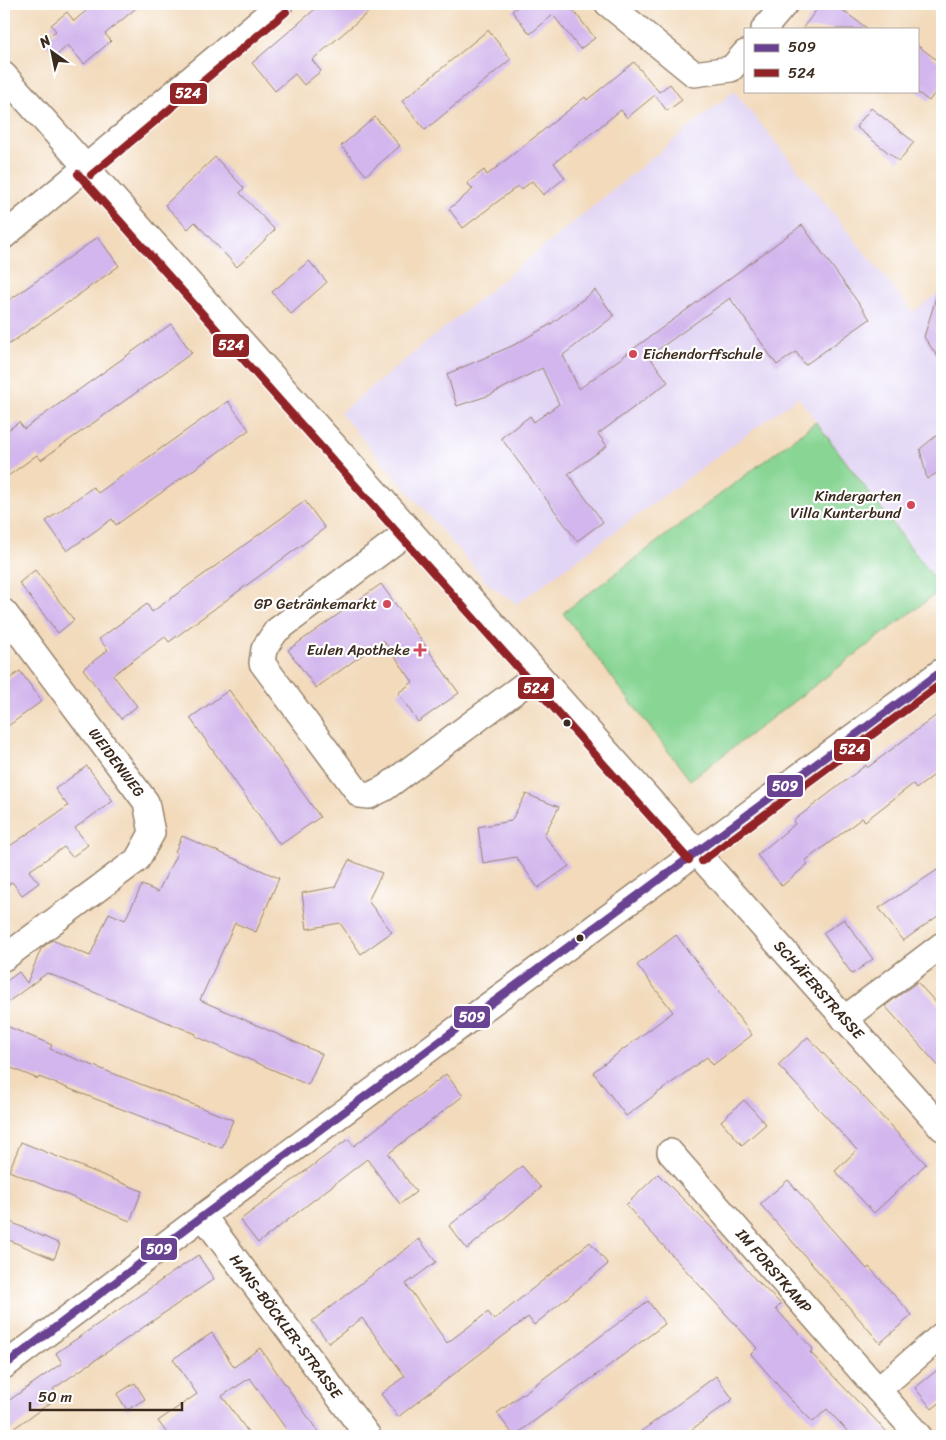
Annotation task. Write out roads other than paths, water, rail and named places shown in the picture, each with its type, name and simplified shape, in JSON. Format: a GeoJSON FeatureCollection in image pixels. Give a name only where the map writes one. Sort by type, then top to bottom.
{"type":"FeatureCollection","features":[{"type":"Feature","properties":{"kind":"street"},"geometry":{"type":"LineString","coordinates":[[4,236],[280,4]]}},
{"type":"Feature","properties":{"kind":"street"},"geometry":{"type":"LineString","coordinates":[[608,4],[694,74],[731,69],[744,54]]}},
{"type":"Feature","properties":{"kind":"street"},"geometry":{"type":"LineString","coordinates":[[765,28],[785,4]]}},
{"type":"Feature","properties":{"kind":"street","name":"SCHÄFERSTRASSE"},"geometry":{"type":"LineString","coordinates":[[4,75],[942,1128]]}},
{"type":"Feature","properties":{"kind":"street"},"geometry":{"type":"LineString","coordinates":[[409,531],[276,631],[264,648],[262,663],[360,795],[369,796],[385,788],[537,675]]}},
{"type":"Feature","properties":{"kind":"street","name":"WEIDENWEG"},"geometry":{"type":"LineString","coordinates":[[4,958],[137,860],[152,833],[146,802],[8,625]]}},
{"type":"Feature","properties":{"kind":"street"},"geometry":{"type":"LineString","coordinates":[[4,1366],[203,1216],[942,671]]}},
{"type":"Feature","properties":{"kind":"street"},"geometry":{"type":"LineString","coordinates":[[844,1019],[942,945]]}},
{"type":"Feature","properties":{"kind":"street","name":"IM FORSTKAMP"},"geometry":{"type":"LineString","coordinates":[[670,1152],[919,1436]]}},
{"type":"Feature","properties":{"kind":"street","name":"HANS-BÖCKLER-STRASSE"},"geometry":{"type":"LineString","coordinates":[[203,1216],[368,1436]]}},
{"type":"Feature","properties":{"kind":"street"},"geometry":{"type":"LineString","coordinates":[[878,1390],[942,1335]]}},
{"type":"Feature","properties":{"kind":"place","name":"Eichendorffschule"},"geometry":{"type":"Point","coordinates":[633,354]}},
{"type":"Feature","properties":{"kind":"place","name":"Kindergarten Villa Kunterbund"},"geometry":{"type":"Point","coordinates":[911,505]}},
{"type":"Feature","properties":{"kind":"place","name":"GP Getränkemarkt"},"geometry":{"type":"Point","coordinates":[387,604]}},
{"type":"Feature","properties":{"kind":"place","name":"Eulen Apotheke"},"geometry":{"type":"Point","coordinates":[420,650]}}]}
